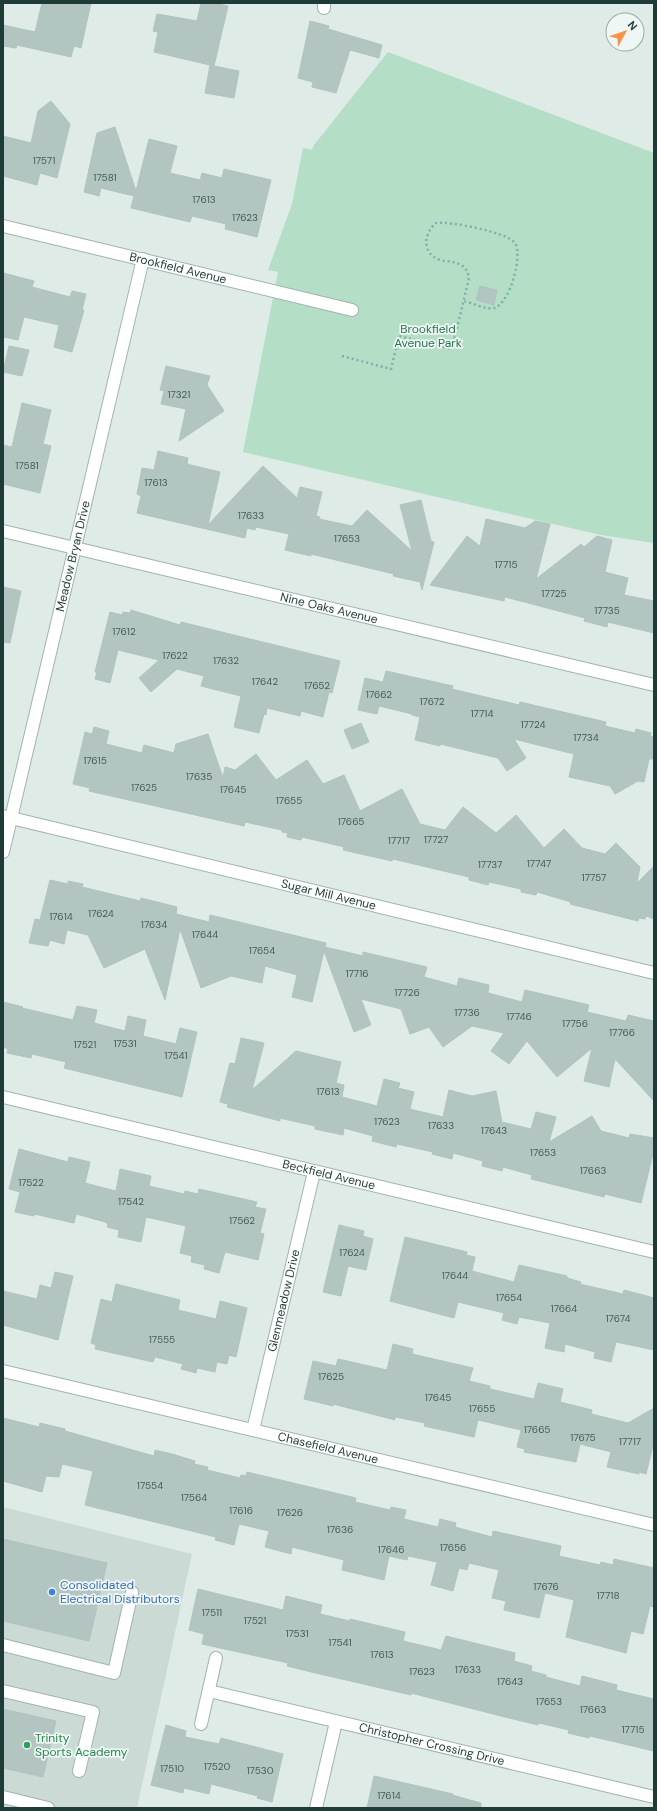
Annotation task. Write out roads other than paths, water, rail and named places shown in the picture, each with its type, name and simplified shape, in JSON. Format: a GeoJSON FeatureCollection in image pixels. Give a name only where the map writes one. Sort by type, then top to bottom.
{"type":"FeatureCollection","features":[{"type":"Feature","properties":{"kind":"street","name":"Brookfield Avenue"},"geometry":{"type":"LineString","coordinates":[[3,226],[352,310]]}},
{"type":"Feature","properties":{"kind":"street","name":"Meadow Bryan Drive"},"geometry":{"type":"LineString","coordinates":[[3,852],[7,817],[76,548],[143,260]]}},
{"type":"Feature","properties":{"kind":"street","name":"Nine Oaks Avenue"},"geometry":{"type":"LineString","coordinates":[[3,531],[654,685]]}},
{"type":"Feature","properties":{"kind":"street","name":"Sugar Mill Avenue"},"geometry":{"type":"LineString","coordinates":[[7,817],[654,973]]}},
{"type":"Feature","properties":{"kind":"street","name":"Beckfield Avenue"},"geometry":{"type":"LineString","coordinates":[[3,1097],[654,1252]]}},
{"type":"Feature","properties":{"kind":"street","name":"Glenmeadow Drive"},"geometry":{"type":"LineString","coordinates":[[253,1430],[314,1172]]}},
{"type":"Feature","properties":{"kind":"street","name":"Chasefield Avenue"},"geometry":{"type":"LineString","coordinates":[[3,1371],[654,1525]]}},
{"type":"Feature","properties":{"kind":"street"},"geometry":{"type":"LineString","coordinates":[[3,1645],[114,1673],[132,1592]]}},
{"type":"Feature","properties":{"kind":"street"},"geometry":{"type":"LineString","coordinates":[[201,1724],[216,1658]]}},
{"type":"Feature","properties":{"kind":"street"},"geometry":{"type":"LineString","coordinates":[[3,1691],[92,1712],[79,1771]]}},
{"type":"Feature","properties":{"kind":"street","name":"Christopher Crossing Drive"},"geometry":{"type":"LineString","coordinates":[[209,1691],[654,1797]]}},
{"type":"Feature","properties":{"kind":"street"},"geometry":{"type":"LineString","coordinates":[[316,1808],[336,1722]]}},
{"type":"Feature","properties":{"kind":"street"},"geometry":{"type":"LineString","coordinates":[[3,1797],[48,1808]]}},
{"type":"Feature","properties":{"kind":"place","name":"Consolidated Electrical Distributors"},"geometry":{"type":"Point","coordinates":[52,1592]}},
{"type":"Feature","properties":{"kind":"place","name":"Trinity Sports Academy"},"geometry":{"type":"Point","coordinates":[27,1745]}},
{"type":"Feature","properties":{"kind":"park label","name":"Brookfield Avenue Park"},"geometry":{"type":"Point","coordinates":[428,336]}}]}
